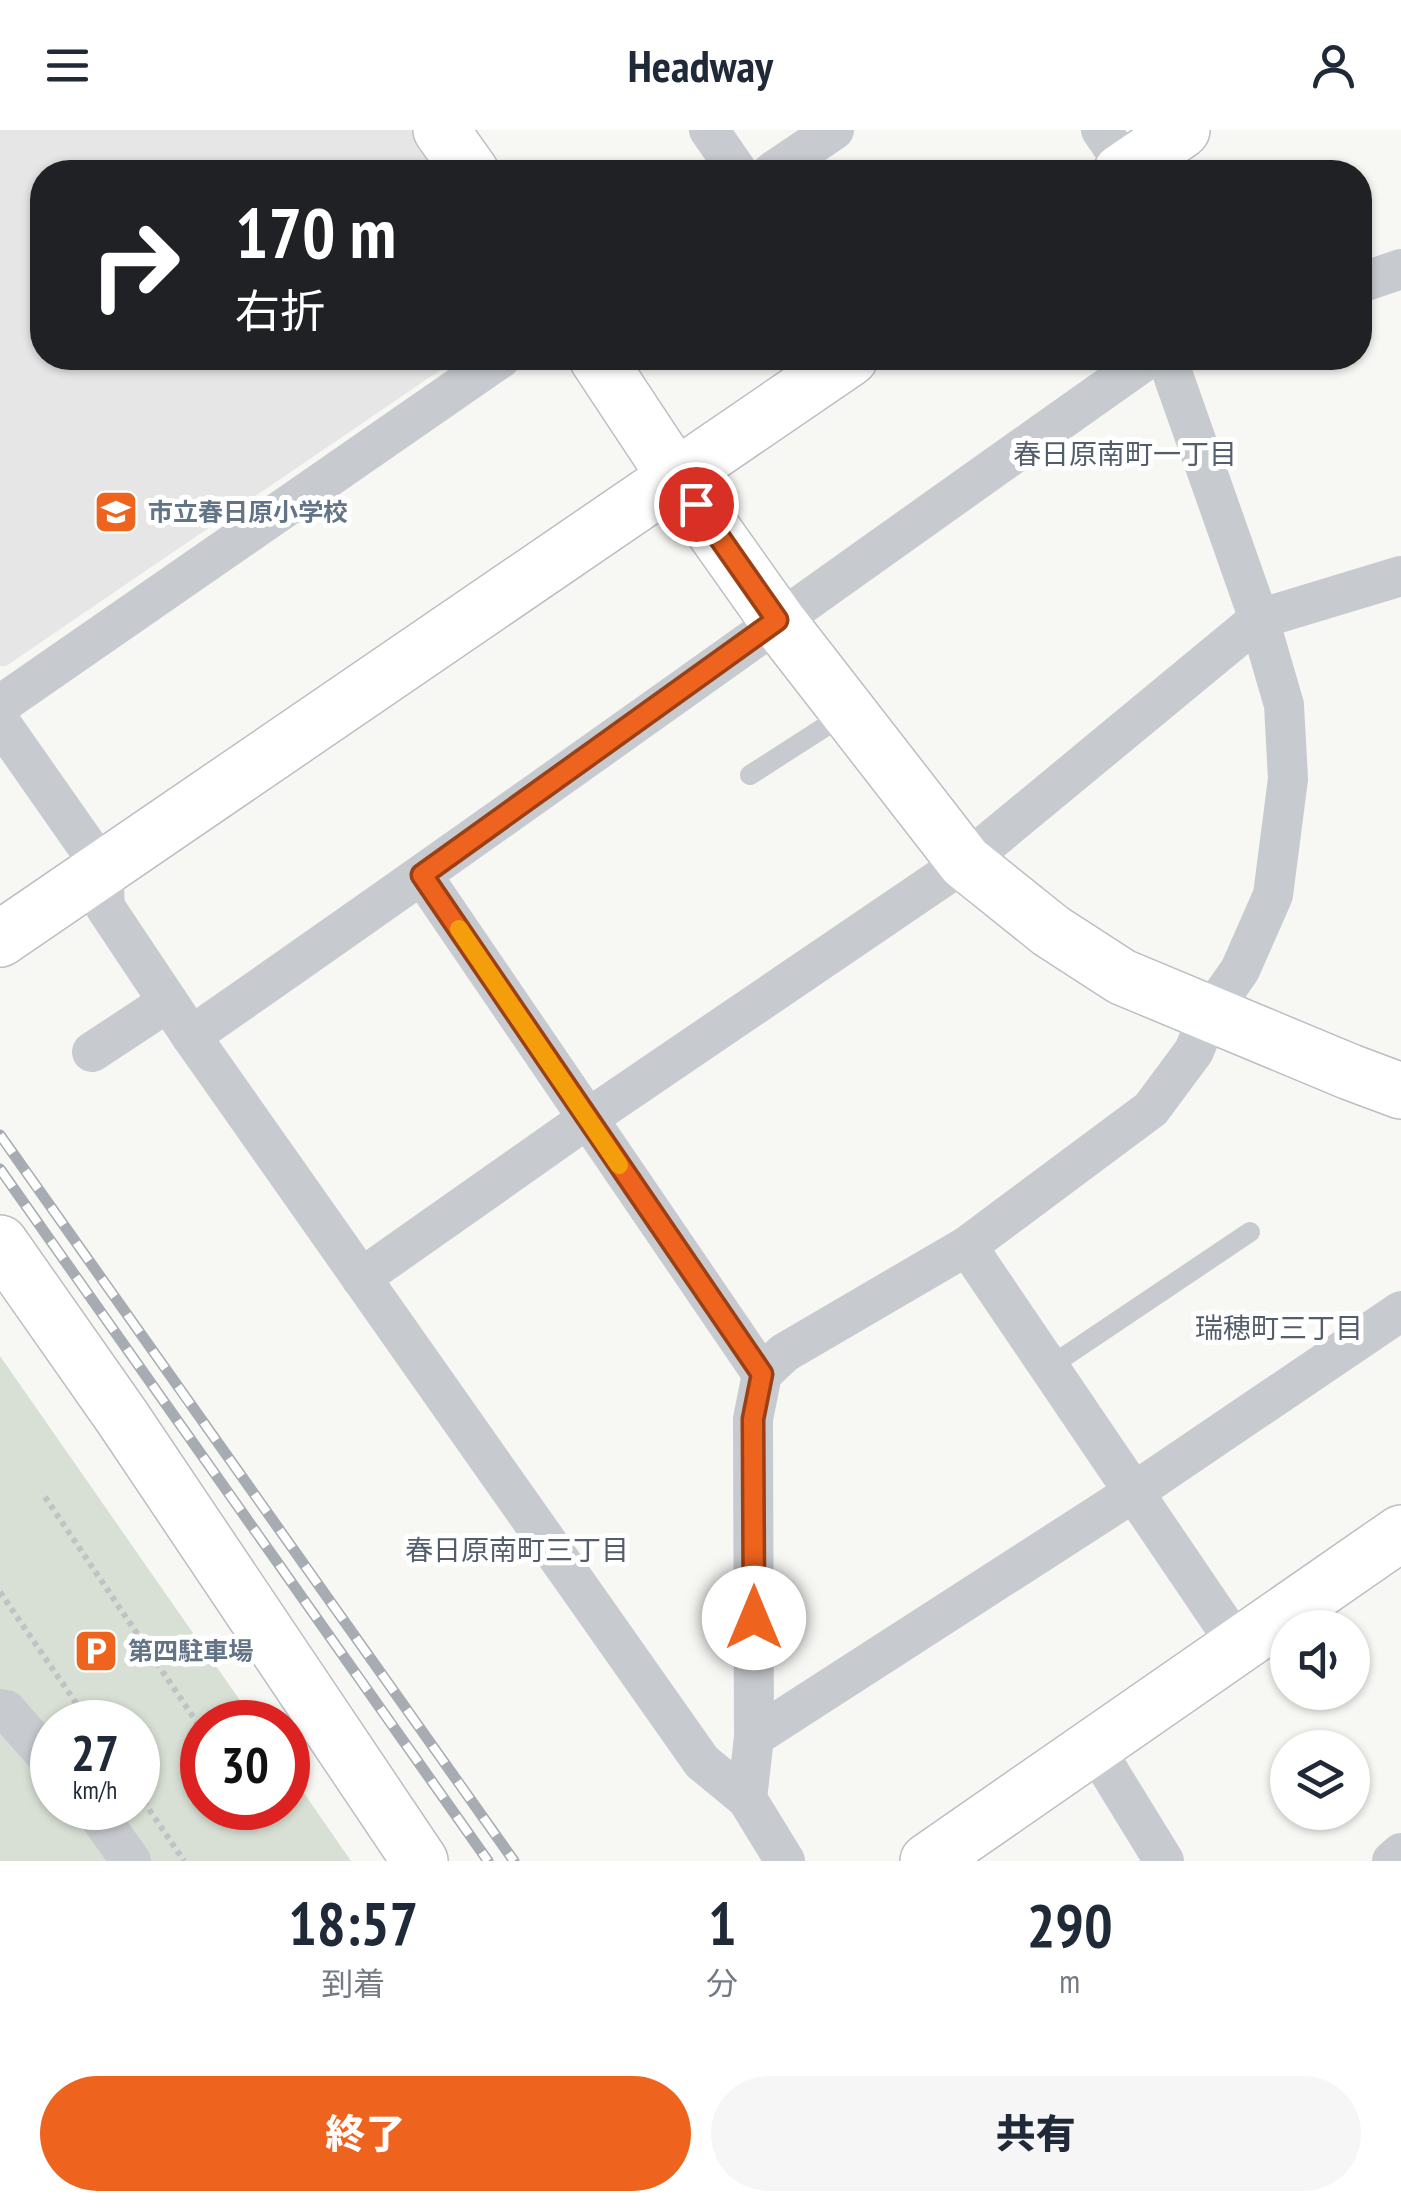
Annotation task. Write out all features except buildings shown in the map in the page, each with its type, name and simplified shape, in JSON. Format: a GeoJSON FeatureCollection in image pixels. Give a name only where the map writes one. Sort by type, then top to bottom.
{"type":"FeatureCollection","features":[{"type":"Feature","properties":{"kind":"street"},"geometry":{"type":"LineString","coordinates":[[441,130],[462,160]]}},
{"type":"Feature","properties":{"kind":"street"},"geometry":{"type":"LineString","coordinates":[[709,130],[730,160]]}},
{"type":"Feature","properties":{"kind":"street"},"geometry":{"type":"LineString","coordinates":[[790,160],[834,130]]}},
{"type":"Feature","properties":{"kind":"street"},"geometry":{"type":"LineString","coordinates":[[1117,157],[1182,130]]}},
{"type":"Feature","properties":{"kind":"street"},"geometry":{"type":"LineString","coordinates":[[1372,279],[1401,269]]}},
{"type":"Feature","properties":{"kind":"street"},"geometry":{"type":"LineString","coordinates":[[0,705],[483,370]]}},
{"type":"Feature","properties":{"kind":"street"},"geometry":{"type":"LineString","coordinates":[[605,370],[777,620],[966,862],[1051,931],[1122,977],[1401,1091]]}},
{"type":"Feature","properties":{"kind":"street"},"geometry":{"type":"LineString","coordinates":[[0,939],[832,370]]}},
{"type":"Feature","properties":{"kind":"street"},"geometry":{"type":"LineString","coordinates":[[191,1036],[1133,370]]}},
{"type":"Feature","properties":{"kind":"street"},"geometry":{"type":"LineString","coordinates":[[747,1799],[754,1737],[753,1419],[762,1374],[784,1353],[967,1246],[1151,1109],[1194,1051],[1209,1014],[1240,970],[1273,895],[1288,779],[1284,704],[1171,370]]}},
{"type":"Feature","properties":{"kind":"street"},"geometry":{"type":"LineString","coordinates":[[361,1278],[966,862],[1258,620],[1401,576]]}},
{"type":"Feature","properties":{"kind":"street"},"geometry":{"type":"LineString","coordinates":[[0,722],[102,871],[105,908],[191,1036],[702,1762],[747,1799],[784,1861]]}},
{"type":"Feature","properties":{"kind":"street"},"geometry":{"type":"LineString","coordinates":[[422,875],[762,1374]]}},
{"type":"Feature","properties":{"kind":"street"},"geometry":{"type":"LineString","coordinates":[[92,1052],[168,1002]]}},
{"type":"Feature","properties":{"kind":"street"},"geometry":{"type":"LineString","coordinates":[[0,1243],[133,1433],[420,1861]]}},
{"type":"Feature","properties":{"kind":"street"},"geometry":{"type":"LineString","coordinates":[[967,1246],[1238,1646]]}},
{"type":"Feature","properties":{"kind":"street"},"geometry":{"type":"LineString","coordinates":[[754,1737],[1134,1492],[1401,1311]]}},
{"type":"Feature","properties":{"kind":"street"},"geometry":{"type":"LineString","coordinates":[[928,1861],[1401,1533]]}},
{"type":"Feature","properties":{"kind":"street"},"geometry":{"type":"LineString","coordinates":[[0,1710],[6,1710],[30,1737]]}},
{"type":"Feature","properties":{"kind":"street"},"geometry":{"type":"LineString","coordinates":[[1094,1747],[1164,1861]]}},
{"type":"Feature","properties":{"kind":"street"},"geometry":{"type":"LineString","coordinates":[[109,1830],[131,1861]]}},
{"type":"Feature","properties":{"kind":"street"},"geometry":{"type":"LineString","coordinates":[[1392,1861],[1401,1853]]}},
{"type":"Feature","properties":{"kind":"lane"},"geometry":{"type":"LineString","coordinates":[[750,775],[847,713]]}},
{"type":"Feature","properties":{"kind":"lane"},"geometry":{"type":"LineString","coordinates":[[1049,1367],[1250,1232]]}},
{"type":"Feature","properties":{"kind":"path"},"geometry":{"type":"LineString","coordinates":[[45,1497],[182,1700]]}},
{"type":"Feature","properties":{"kind":"path"},"geometry":{"type":"LineString","coordinates":[[0,1592],[75,1700]]}},
{"type":"Feature","properties":{"kind":"path"},"geometry":{"type":"LineString","coordinates":[[160,1825],[184,1861]]}},
{"type":"Feature","properties":{"kind":"shaded area","name":"市立春日原小学校"},"geometry":{"type":"Polygon","coordinates":[[[0,130],[417,130],[438,160],[30,160],[30,370],[440,370],[6,666],[0,666],[0,130]]]}},
{"type":"Feature","properties":{"kind":"shaded area"},"geometry":{"type":"Polygon","coordinates":[[[0,1356],[240,1700],[180,1700],[180,1830],[310,1830],[310,1802],[351,1861],[0,1861],[0,1356]]]}},
{"type":"Feature","properties":{"kind":"railway"},"geometry":{"type":"LineString","coordinates":[[0,1135],[514,1861]]}},
{"type":"Feature","properties":{"kind":"railway"},"geometry":{"type":"LineString","coordinates":[[0,1169],[488,1861]]}},
{"type":"Feature","properties":{"kind":"slow traffic"},"geometry":{"type":"LineString","coordinates":[[459,929],[619,1165]]}},
{"type":"Feature","properties":{"kind":"place","name":"市立春日原小学校"},"geometry":{"type":"Point","coordinates":[116,512]}},
{"type":"Feature","properties":{"kind":"place","name":"第四駐車場"},"geometry":{"type":"Point","coordinates":[96,1651]}},
{"type":"Feature","properties":{"kind":"district","name":"春日原南町一丁目"},"geometry":{"type":"Point","coordinates":[1125,454]}},
{"type":"Feature","properties":{"kind":"district","name":"瑞穂町三丁目"},"geometry":{"type":"Point","coordinates":[1279,1328]}},
{"type":"Feature","properties":{"kind":"district","name":"春日原南町三丁目"},"geometry":{"type":"Point","coordinates":[517,1550]}},
{"type":"Feature","properties":{"kind":"route"},"geometry":{"type":"LineString","coordinates":[[696,504],[777,620],[422,875],[762,1374],[753,1419],[754,1618]]}}]}
